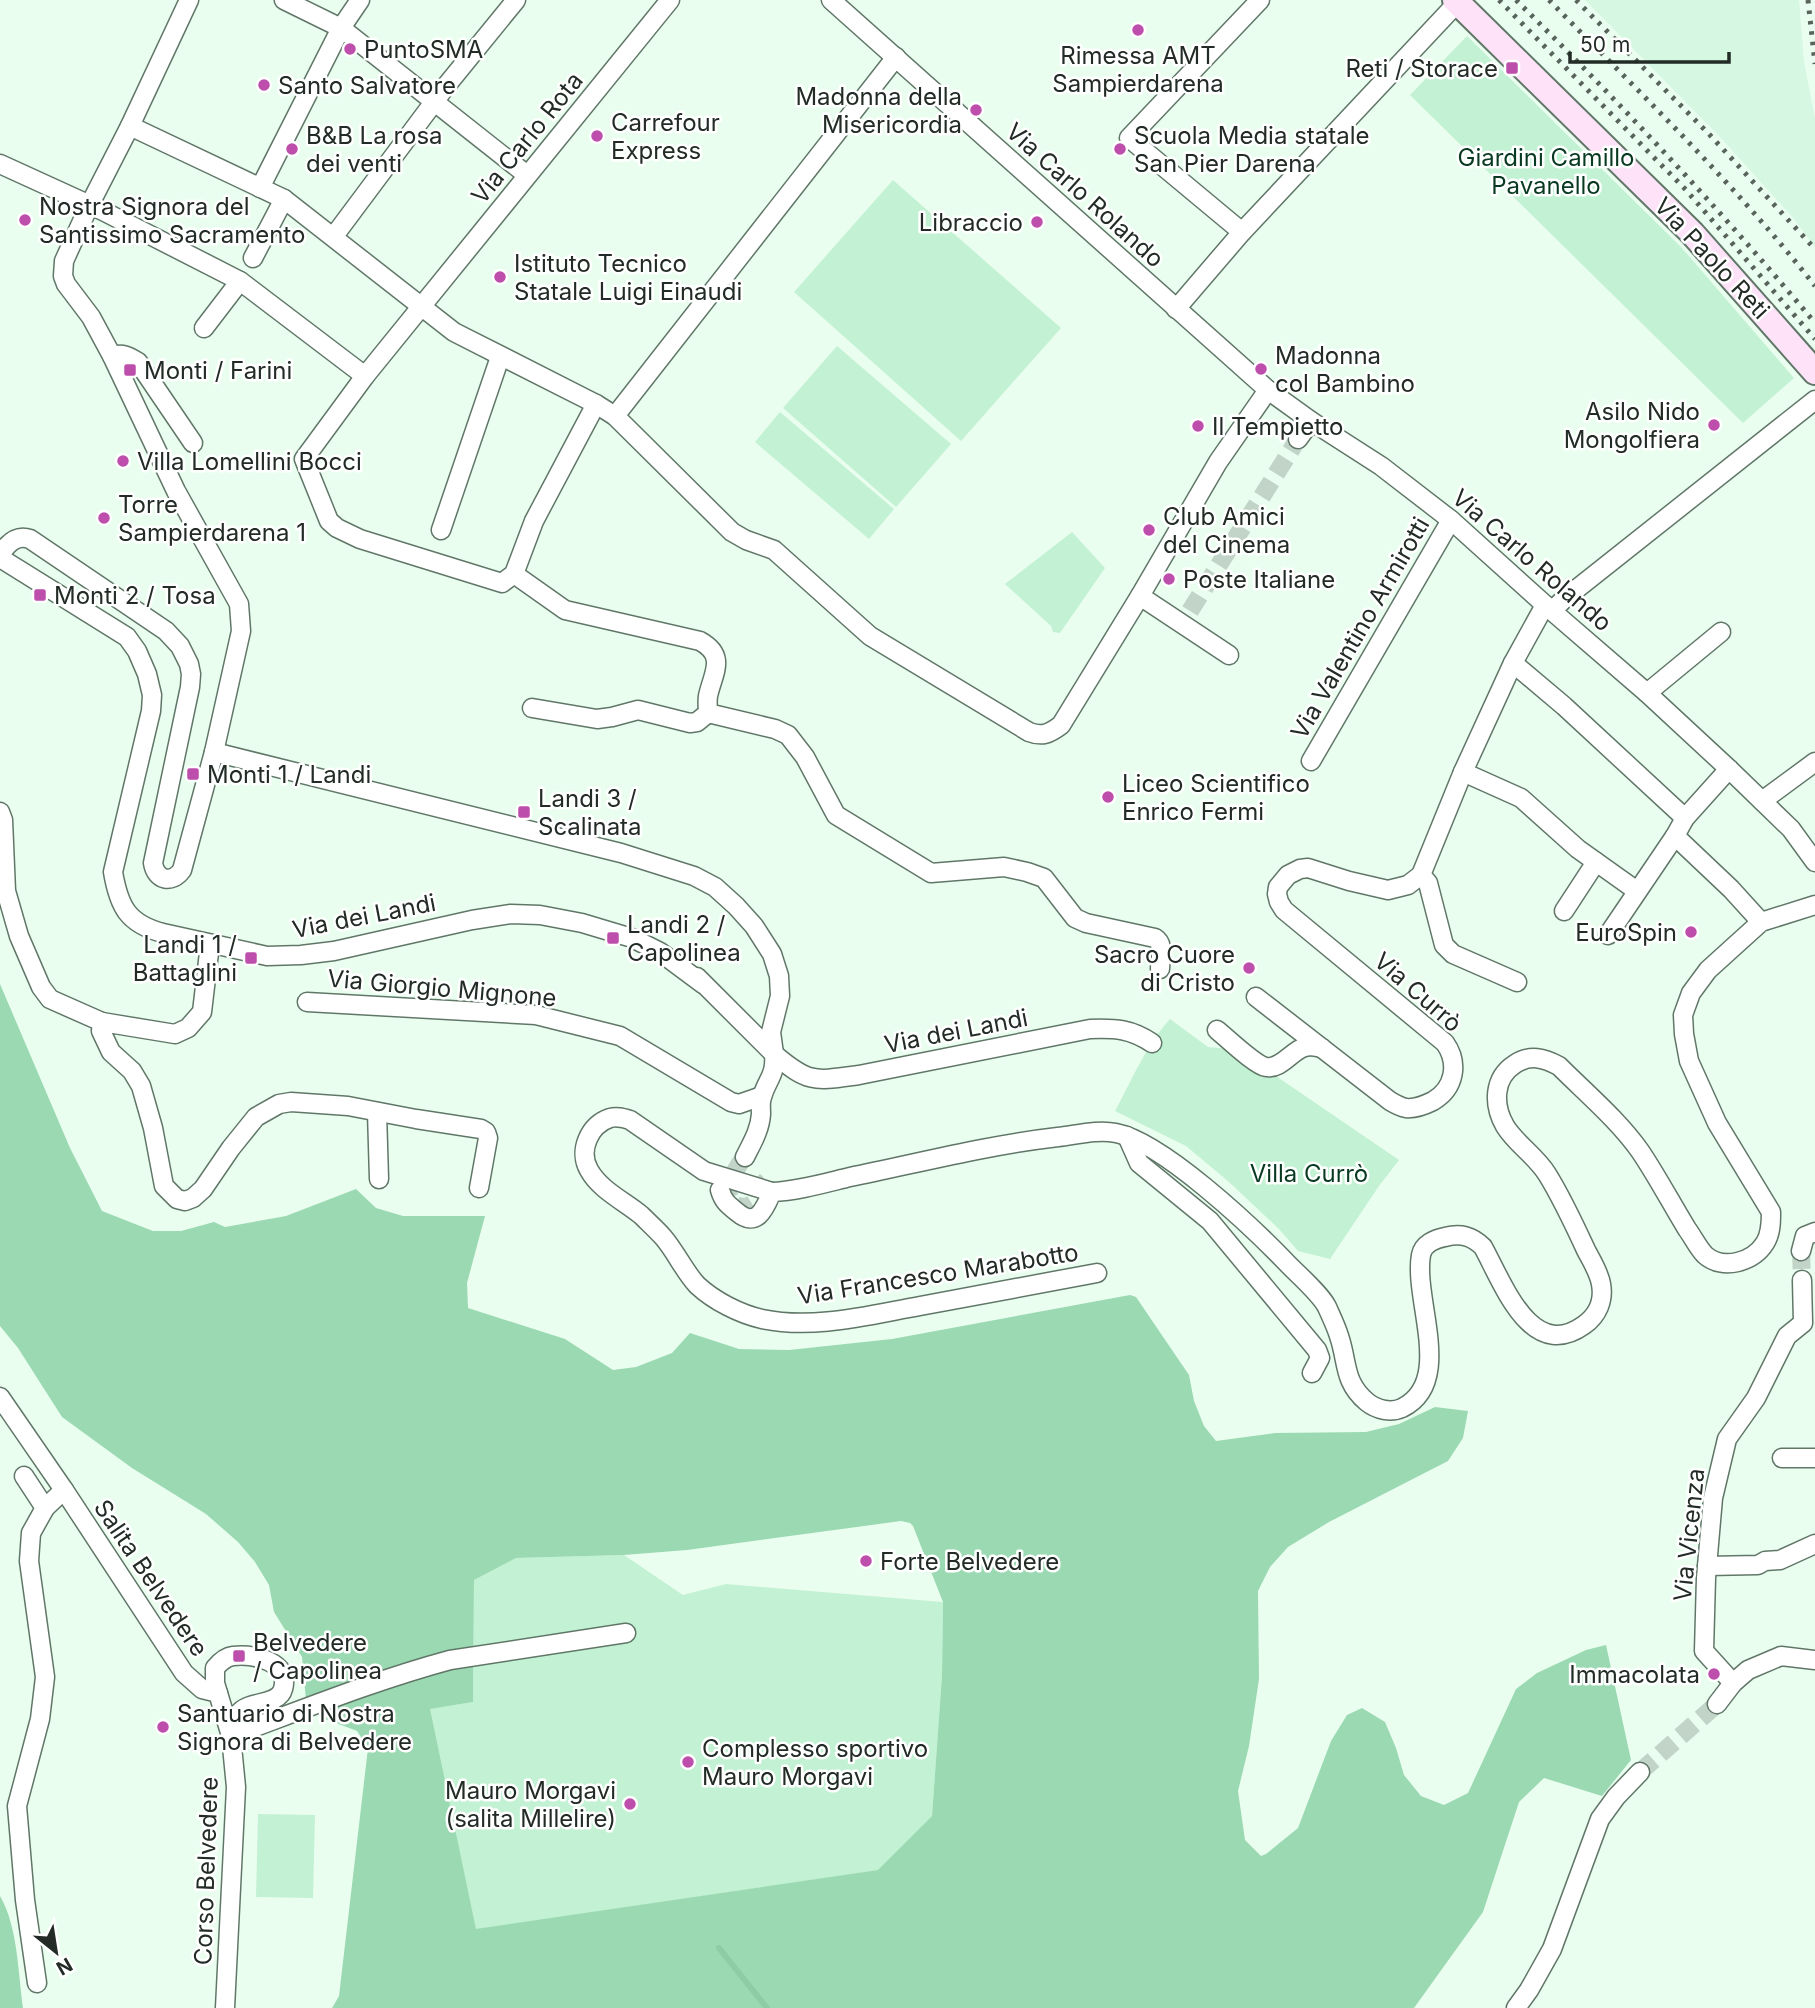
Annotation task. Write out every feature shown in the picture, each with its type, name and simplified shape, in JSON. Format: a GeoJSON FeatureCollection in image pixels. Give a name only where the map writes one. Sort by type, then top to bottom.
{"type":"FeatureCollection","features":[{"type":"Feature","properties":{"kind":"main road","name":"Via Paolo Reti"},"geometry":{"type":"LineString","coordinates":[[1457,1],[1692,233],[1815,372]]}},
{"type":"Feature","properties":{"kind":"street"},"geometry":{"type":"LineString","coordinates":[[0,557],[6,545],[13,540],[30,538],[166,631],[185,655],[191,674],[190,687],[153,863],[154,871],[164,880],[171,880],[182,870],[214,752],[241,631],[239,604],[176,491],[112,356],[63,276],[64,261],[89,205],[130,126],[189,0]]}},
{"type":"Feature","properties":{"kind":"street"},"geometry":{"type":"LineString","coordinates":[[284,0],[341,28],[527,175]]}},
{"type":"Feature","properties":{"kind":"street"},"geometry":{"type":"LineString","coordinates":[[260,188],[341,28],[360,0]]}},
{"type":"Feature","properties":{"kind":"street"},"geometry":{"type":"LineString","coordinates":[[334,236],[446,86],[516,0]]}},
{"type":"Feature","properties":{"kind":"street","name":"Via Carlo Rota"},"geometry":{"type":"LineString","coordinates":[[514,574],[502,583],[496,582],[360,539],[337,528],[329,521],[304,459],[365,376],[670,0]]}},
{"type":"Feature","properties":{"kind":"street","name":"Via Carlo Rolando"},"geometry":{"type":"LineString","coordinates":[[831,0],[1268,390],[1412,488],[1451,520],[1729,769],[1791,829],[1815,862]]}},
{"type":"Feature","properties":{"kind":"street"},"geometry":{"type":"LineString","coordinates":[[1242,232],[1129,138],[1260,0]]}},
{"type":"Feature","properties":{"kind":"street"},"geometry":{"type":"LineString","coordinates":[[1176,309],[1242,232],[1457,1]]}},
{"type":"Feature","properties":{"kind":"street"},"geometry":{"type":"LineString","coordinates":[[615,416],[896,57]]}},
{"type":"Feature","properties":{"kind":"street"},"geometry":{"type":"LineString","coordinates":[[130,126],[284,199],[454,332],[615,416],[732,531],[746,540],[774,550],[870,636],[1039,736],[1060,725],[1140,596],[1218,462],[1268,390]]}},
{"type":"Feature","properties":{"kind":"street"},"geometry":{"type":"LineString","coordinates":[[0,164],[89,205],[240,281],[365,376]]}},
{"type":"Feature","properties":{"kind":"street"},"geometry":{"type":"LineString","coordinates":[[253,258],[284,199]]}},
{"type":"Feature","properties":{"kind":"street"},"geometry":{"type":"LineString","coordinates":[[204,328],[240,281]]}},
{"type":"Feature","properties":{"kind":"street"},"geometry":{"type":"LineString","coordinates":[[112,356],[128,355],[138,362],[193,443]]}},
{"type":"Feature","properties":{"kind":"street"},"geometry":{"type":"LineString","coordinates":[[441,530],[500,357]]}},
{"type":"Feature","properties":{"kind":"street"},"geometry":{"type":"LineString","coordinates":[[1517,982],[1453,954],[1444,945],[1428,883],[1421,875],[1513,663],[1549,608],[1564,599],[1815,400]]}},
{"type":"Feature","properties":{"kind":"street"},"geometry":{"type":"LineString","coordinates":[[533,708],[597,719],[638,710],[690,723],[697,722],[708,706],[716,669],[716,656],[700,641],[565,610],[514,574],[534,521],[596,404]]}},
{"type":"Feature","properties":{"kind":"street"},"geometry":{"type":"LineString","coordinates":[[1298,439],[1311,421]]}},
{"type":"Feature","properties":{"kind":"street","name":"Via Valentino Armirotti"},"geometry":{"type":"LineString","coordinates":[[1311,761],[1451,520]]}},
{"type":"Feature","properties":{"kind":"street","name":"Via dei Landi"},"geometry":{"type":"LineString","coordinates":[[0,557],[121,632],[137,651],[150,684],[151,710],[113,872],[116,892],[124,908],[138,924],[148,929],[267,956],[334,951],[472,919],[511,914],[540,915],[582,923],[632,938],[660,951],[703,984]]}},
{"type":"Feature","properties":{"kind":"street"},"geometry":{"type":"LineString","coordinates":[[1140,596],[1186,618],[1230,655]]}},
{"type":"Feature","properties":{"kind":"street"},"geometry":{"type":"LineString","coordinates":[[1647,693],[1721,632]]}},
{"type":"Feature","properties":{"kind":"street"},"geometry":{"type":"LineString","coordinates":[[1513,663],[1564,706],[1685,818]]}},
{"type":"Feature","properties":{"kind":"street"},"geometry":{"type":"LineString","coordinates":[[708,706],[788,735],[805,757],[836,815],[931,873],[1004,867],[1044,878],[1075,918],[1159,940],[1160,969]]}},
{"type":"Feature","properties":{"kind":"street"},"geometry":{"type":"LineString","coordinates":[[214,752],[621,853],[694,876],[715,887],[754,926],[772,954],[779,976],[780,996],[771,1032],[775,1063],[773,1076],[762,1096],[756,1135],[745,1157]]}},
{"type":"Feature","properties":{"kind":"street"},"geometry":{"type":"LineString","coordinates":[[1762,801],[1815,762]]}},
{"type":"Feature","properties":{"kind":"street"},"geometry":{"type":"LineString","coordinates":[[1608,935],[1685,818],[1729,769]]}},
{"type":"Feature","properties":{"kind":"street"},"geometry":{"type":"LineString","coordinates":[[1464,772],[1521,798],[1561,835],[1637,891]]}},
{"type":"Feature","properties":{"kind":"street"},"geometry":{"type":"LineString","coordinates":[[0,812],[3,820],[6,891],[19,936],[41,987],[50,999],[102,1022],[175,1034],[188,1028],[202,1012],[210,944]]}},
{"type":"Feature","properties":{"kind":"street"},"geometry":{"type":"LineString","coordinates":[[1675,836],[1731,889],[1761,922],[1815,905]]}},
{"type":"Feature","properties":{"kind":"street"},"geometry":{"type":"LineString","coordinates":[[1564,911],[1596,862]]}},
{"type":"Feature","properties":{"kind":"street","name":"Via Currò"},"geometry":{"type":"LineString","coordinates":[[1256,997],[1390,1101],[1410,1108],[1425,1106],[1442,1096],[1449,1085],[1454,1064],[1452,1054],[1445,1043],[1284,910],[1277,894],[1282,880],[1300,869],[1308,868],[1388,890],[1408,885],[1421,875]]}},
{"type":"Feature","properties":{"kind":"street","name":"Via Francesco Marabotto"},"geometry":{"type":"LineString","coordinates":[[1097,1273],[873,1314],[802,1324],[761,1319],[715,1299],[696,1284],[664,1238],[596,1180],[589,1170],[584,1149],[592,1130],[601,1122],[618,1117],[630,1119],[704,1171],[772,1192],[1038,1139],[1104,1132],[1126,1136],[1155,1151],[1234,1212],[1282,1258],[1325,1303],[1339,1335],[1348,1378],[1361,1396],[1379,1409],[1400,1409],[1414,1400],[1424,1388],[1429,1375],[1421,1256],[1423,1248],[1430,1242],[1454,1235],[1469,1237],[1483,1247],[1528,1324],[1543,1332],[1571,1333],[1593,1318],[1599,1309],[1602,1287],[1600,1279],[1565,1207],[1545,1171],[1505,1126],[1497,1104],[1499,1081],[1503,1074],[1525,1059],[1547,1060],[1559,1066],[1622,1129],[1643,1156],[1706,1256],[1725,1264],[1736,1263],[1748,1258],[1765,1243],[1771,1212],[1717,1123],[1689,1061],[1683,1015],[1690,993],[1708,970],[1761,922]]}},
{"type":"Feature","properties":{"kind":"street","name":"Via dei Landi"},"geometry":{"type":"LineString","coordinates":[[622,926],[657,943],[678,958],[774,1054],[802,1075],[816,1079],[828,1080],[859,1075],[1090,1029],[1118,1028],[1140,1035],[1152,1043]]}},
{"type":"Feature","properties":{"kind":"street","name":"Via Giorgio Mignone"},"geometry":{"type":"LineString","coordinates":[[307,1002],[536,1015],[620,1036],[731,1102],[739,1104],[762,1096]]}},
{"type":"Feature","properties":{"kind":"street"},"geometry":{"type":"LineString","coordinates":[[102,1022],[101,1031],[111,1052],[132,1071],[141,1086],[153,1128],[164,1186],[177,1199],[185,1201],[193,1198],[203,1189],[256,1117],[279,1104],[291,1102],[348,1106],[481,1129],[486,1132],[488,1138],[479,1188]]}},
{"type":"Feature","properties":{"kind":"street"},"geometry":{"type":"LineString","coordinates":[[1217,1030],[1265,1067],[1274,1066],[1306,1046],[1322,1048]]}},
{"type":"Feature","properties":{"kind":"street"},"geometry":{"type":"LineString","coordinates":[[377,1112],[379,1179]]}},
{"type":"Feature","properties":{"kind":"street"},"geometry":{"type":"LineString","coordinates":[[1126,1136],[1139,1163],[1210,1221],[1317,1350],[1320,1358],[1312,1373]]}},
{"type":"Feature","properties":{"kind":"street"},"geometry":{"type":"LineString","coordinates":[[720,1190],[726,1203],[747,1219],[759,1216],[772,1192]]}},
{"type":"Feature","properties":{"kind":"street"},"geometry":{"type":"LineString","coordinates":[[1801,1251],[1805,1236],[1815,1232]]}},
{"type":"Feature","properties":{"kind":"street","name":"Via Vicenza"},"geometry":{"type":"LineString","coordinates":[[1734,1683],[1704,1651],[1713,1498],[1727,1439],[1756,1398],[1787,1336],[1803,1323],[1802,1280]]}},
{"type":"Feature","properties":{"kind":"street","name":"Salita Belvedere"},"geometry":{"type":"LineString","coordinates":[[0,1397],[184,1673],[210,1691]]}},
{"type":"Feature","properties":{"kind":"street"},"geometry":{"type":"LineString","coordinates":[[1782,1458],[1815,1458]]}},
{"type":"Feature","properties":{"kind":"street"},"geometry":{"type":"LineString","coordinates":[[24,1476],[45,1508]]}},
{"type":"Feature","properties":{"kind":"street","name":"Salita Belvedere"},"geometry":{"type":"LineString","coordinates":[[37,1983],[25,1900],[17,1807],[40,1718],[46,1677],[29,1561],[31,1533],[45,1508],[64,1490]]}},
{"type":"Feature","properties":{"kind":"street"},"geometry":{"type":"LineString","coordinates":[[1707,1566],[1758,1565],[1765,1561],[1780,1560],[1815,1544]]}},
{"type":"Feature","properties":{"kind":"street"},"geometry":{"type":"LineString","coordinates":[[231,1736],[364,1686],[441,1663],[626,1633]]}},
{"type":"Feature","properties":{"kind":"street"},"geometry":{"type":"LineString","coordinates":[[210,1691],[215,1668],[232,1656],[264,1659],[280,1669],[283,1690],[279,1696],[244,1708],[238,1713],[231,1736]]}},
{"type":"Feature","properties":{"kind":"street"},"geometry":{"type":"LineString","coordinates":[[1717,1704],[1748,1670],[1781,1656],[1815,1660]]}},
{"type":"Feature","properties":{"kind":"street","name":"Corso Belvedere"},"geometry":{"type":"LineString","coordinates":[[210,1691],[231,1736],[236,1787],[225,2008]]}},
{"type":"Feature","properties":{"kind":"street"},"geometry":{"type":"LineString","coordinates":[[1516,2008],[1552,1949],[1600,1819],[1640,1772]]}},
{"type":"Feature","properties":{"kind":"shaded area"},"geometry":{"type":"Polygon","coordinates":[[[1585,0],[1799,0],[1804,62],[1815,118],[1815,247],[1794,219],[1720,137],[1585,0]]]}},
{"type":"Feature","properties":{"kind":"green space","name":"Giardini Camillo Pavanello"},"geometry":{"type":"Polygon","coordinates":[[[1467,36],[1682,248],[1794,378],[1743,423],[1410,95],[1467,36]]]}},
{"type":"Feature","properties":{"kind":"green space"},"geometry":{"type":"Polygon","coordinates":[[[893,180],[1061,328],[961,441],[794,292],[893,180]]]}},
{"type":"Feature","properties":{"kind":"green space"},"geometry":{"type":"Polygon","coordinates":[[[837,346],[951,444],[896,507],[783,408],[837,346]]]}},
{"type":"Feature","properties":{"kind":"green space"},"geometry":{"type":"Polygon","coordinates":[[[780,412],[894,509],[869,539],[755,442],[780,412]]]}},
{"type":"Feature","properties":{"kind":"green space"},"geometry":{"type":"Polygon","coordinates":[[[1072,532],[1105,568],[1060,633],[1053,632],[1051,626],[1005,584],[1072,532]]]}},
{"type":"Feature","properties":{"kind":"green space"},"geometry":{"type":"Polygon","coordinates":[[[0,984],[70,1148],[102,1211],[153,1231],[181,1231],[214,1222],[225,1227],[286,1216],[356,1189],[376,1208],[403,1216],[485,1216],[467,1283],[468,1308],[565,1339],[613,1370],[636,1367],[672,1353],[690,1333],[739,1349],[789,1350],[892,1339],[1130,1295],[1136,1297],[1189,1375],[1194,1401],[1204,1426],[1216,1441],[1275,1433],[1366,1432],[1399,1424],[1435,1407],[1468,1411],[1463,1438],[1448,1461],[1329,1522],[1288,1547],[1270,1567],[1258,1591],[1259,1679],[1249,1746],[1238,1791],[1245,1840],[1261,1856],[1298,1828],[1331,1741],[1347,1715],[1362,1708],[1385,1722],[1404,1775],[1421,1796],[1444,1805],[1468,1793],[1516,1689],[1537,1673],[1586,1650],[1606,1645],[1631,1760],[1602,1796],[1544,1778],[1519,1802],[1483,1912],[1414,2008],[332,2008],[339,1996],[368,1748],[357,1731],[323,1718],[306,1700],[302,1657],[274,1612],[269,1585],[238,1542],[206,1514],[132,1468],[62,1417],[18,1348],[0,1326],[0,984]],[[901,1521],[687,1550],[516,1558],[474,1580],[473,1702],[430,1709],[476,1929],[878,1870],[932,1816],[942,1675],[943,1602],[910,1523],[901,1521]]]}},
{"type":"Feature","properties":{"kind":"green space","name":"Villa Currò"},"geometry":{"type":"Polygon","coordinates":[[[1170,1019],[1208,1047],[1230,1049],[1273,1074],[1399,1160],[1330,1259],[1298,1251],[1279,1229],[1229,1182],[1186,1146],[1115,1111],[1147,1051],[1170,1019]]]}},
{"type":"Feature","properties":{"kind":"green space","name":"Complesso sportivo Mauro Morgavi"},"geometry":{"type":"Polygon","coordinates":[[[624,1555],[683,1595],[726,1584],[943,1602],[942,1675],[932,1816],[879,1870],[476,1930],[429,1709],[473,1702],[474,1580],[516,1558],[624,1555]]]}},
{"type":"Feature","properties":{"kind":"green space"},"geometry":{"type":"Polygon","coordinates":[[[258,1814],[315,1815],[313,1898],[256,1897],[258,1814]]]}},
{"type":"Feature","properties":{"kind":"green space"},"geometry":{"type":"Polygon","coordinates":[[[0,1896],[14,1936],[23,2008],[0,2008],[0,1896]]]}},
{"type":"Feature","properties":{"kind":"waterway"},"geometry":{"type":"LineString","coordinates":[[719,1948],[767,2008]]}},
{"type":"Feature","properties":{"kind":"tunnel"},"geometry":{"type":"LineString","coordinates":[[1190,611],[1298,439]]}},
{"type":"Feature","properties":{"kind":"tunnel"},"geometry":{"type":"LineString","coordinates":[[745,1157],[735,1171],[729,1189],[730,1199],[738,1206],[748,1206],[756,1201],[758,1185],[750,1178]]}},
{"type":"Feature","properties":{"kind":"tunnel"},"geometry":{"type":"LineString","coordinates":[[1801,1251],[1802,1280]]}},
{"type":"Feature","properties":{"kind":"tunnel"},"geometry":{"type":"LineString","coordinates":[[1640,1772],[1717,1704]]}},
{"type":"Feature","properties":{"kind":"railway"},"geometry":{"type":"LineString","coordinates":[[1499,0],[1686,190],[1815,339]]}},
{"type":"Feature","properties":{"kind":"railway"},"geometry":{"type":"LineString","coordinates":[[1516,0],[1669,158],[1815,323]]}},
{"type":"Feature","properties":{"kind":"railway"},"geometry":{"type":"LineString","coordinates":[[1549,0],[1720,175],[1815,286]]}},
{"type":"Feature","properties":{"kind":"railway"},"geometry":{"type":"LineString","coordinates":[[1576,0],[1709,134],[1815,249]]}},
{"type":"Feature","properties":{"kind":"railway"},"geometry":{"type":"LineString","coordinates":[[1808,0],[1815,64]]}},
{"type":"Feature","properties":{"kind":"place","name":"Rimessa AMT Sampierdarena"},"geometry":{"type":"Point","coordinates":[1138,30]}},
{"type":"Feature","properties":{"kind":"place","name":"PuntoSMA"},"geometry":{"type":"Point","coordinates":[350,49]}},
{"type":"Feature","properties":{"kind":"place","name":"Reti / Storace"},"geometry":{"type":"Point","coordinates":[1512,68]}},
{"type":"Feature","properties":{"kind":"place","name":"Santo Salvatore"},"geometry":{"type":"Point","coordinates":[264,85]}},
{"type":"Feature","properties":{"kind":"place","name":"Madonna della Misericordia"},"geometry":{"type":"Point","coordinates":[976,110]}},
{"type":"Feature","properties":{"kind":"place","name":"Carrefour Express"},"geometry":{"type":"Point","coordinates":[597,136]}},
{"type":"Feature","properties":{"kind":"place","name":"B&B La rosa dei venti"},"geometry":{"type":"Point","coordinates":[292,149]}},
{"type":"Feature","properties":{"kind":"place","name":"Scuola Media statale San Pier Darena"},"geometry":{"type":"Point","coordinates":[1120,149]}},
{"type":"Feature","properties":{"kind":"place","name":"Nostra Signora del Santissimo Sacramento"},"geometry":{"type":"Point","coordinates":[25,220]}},
{"type":"Feature","properties":{"kind":"place","name":"Libraccio"},"geometry":{"type":"Point","coordinates":[1037,222]}},
{"type":"Feature","properties":{"kind":"place","name":"Istituto Tecnico Statale Luigi Einaudi"},"geometry":{"type":"Point","coordinates":[500,277]}},
{"type":"Feature","properties":{"kind":"place","name":"Madonna col Bambino"},"geometry":{"type":"Point","coordinates":[1261,369]}},
{"type":"Feature","properties":{"kind":"place","name":"Monti / Farini"},"geometry":{"type":"Point","coordinates":[130,370]}},
{"type":"Feature","properties":{"kind":"place","name":"Asilo Nido Mongolfiera"},"geometry":{"type":"Point","coordinates":[1714,425]}},
{"type":"Feature","properties":{"kind":"place","name":"Il Tempietto"},"geometry":{"type":"Point","coordinates":[1198,426]}},
{"type":"Feature","properties":{"kind":"place","name":"Villa Lomellini Bocci"},"geometry":{"type":"Point","coordinates":[123,461]}},
{"type":"Feature","properties":{"kind":"place","name":"Torre Sampierdarena 1"},"geometry":{"type":"Point","coordinates":[104,518]}},
{"type":"Feature","properties":{"kind":"place","name":"Club Amici del Cinema"},"geometry":{"type":"Point","coordinates":[1149,530]}},
{"type":"Feature","properties":{"kind":"place","name":"Poste Italiane"},"geometry":{"type":"Point","coordinates":[1169,579]}},
{"type":"Feature","properties":{"kind":"place","name":"Monti 2 / Tosa"},"geometry":{"type":"Point","coordinates":[40,595]}},
{"type":"Feature","properties":{"kind":"place","name":"Monti 1 / Landi"},"geometry":{"type":"Point","coordinates":[193,774]}},
{"type":"Feature","properties":{"kind":"place","name":"Liceo Scientifico Enrico Fermi"},"geometry":{"type":"Point","coordinates":[1108,797]}},
{"type":"Feature","properties":{"kind":"place","name":"Landi 3 / Scalinata"},"geometry":{"type":"Point","coordinates":[524,812]}},
{"type":"Feature","properties":{"kind":"place","name":"EuroSpin"},"geometry":{"type":"Point","coordinates":[1691,932]}},
{"type":"Feature","properties":{"kind":"place","name":"Landi 2 / Capolinea"},"geometry":{"type":"Point","coordinates":[613,938]}},
{"type":"Feature","properties":{"kind":"place","name":"Landi 1 / Battaglini"},"geometry":{"type":"Point","coordinates":[251,958]}},
{"type":"Feature","properties":{"kind":"place","name":"Sacro Cuore di Cristo"},"geometry":{"type":"Point","coordinates":[1249,968]}},
{"type":"Feature","properties":{"kind":"place","name":"Forte Belvedere"},"geometry":{"type":"Point","coordinates":[866,1561]}},
{"type":"Feature","properties":{"kind":"place","name":"Belvedere / Capolinea"},"geometry":{"type":"Point","coordinates":[239,1656]}},
{"type":"Feature","properties":{"kind":"place","name":"Immacolata"},"geometry":{"type":"Point","coordinates":[1714,1674]}},
{"type":"Feature","properties":{"kind":"place","name":"Santuario di Nostra Signora di Belvedere"},"geometry":{"type":"Point","coordinates":[163,1727]}},
{"type":"Feature","properties":{"kind":"place","name":"Complesso sportivo Mauro Morgavi"},"geometry":{"type":"Point","coordinates":[688,1762]}},
{"type":"Feature","properties":{"kind":"place","name":"Mauro Morgavi (salita Millelire)"},"geometry":{"type":"Point","coordinates":[630,1804]}}]}
